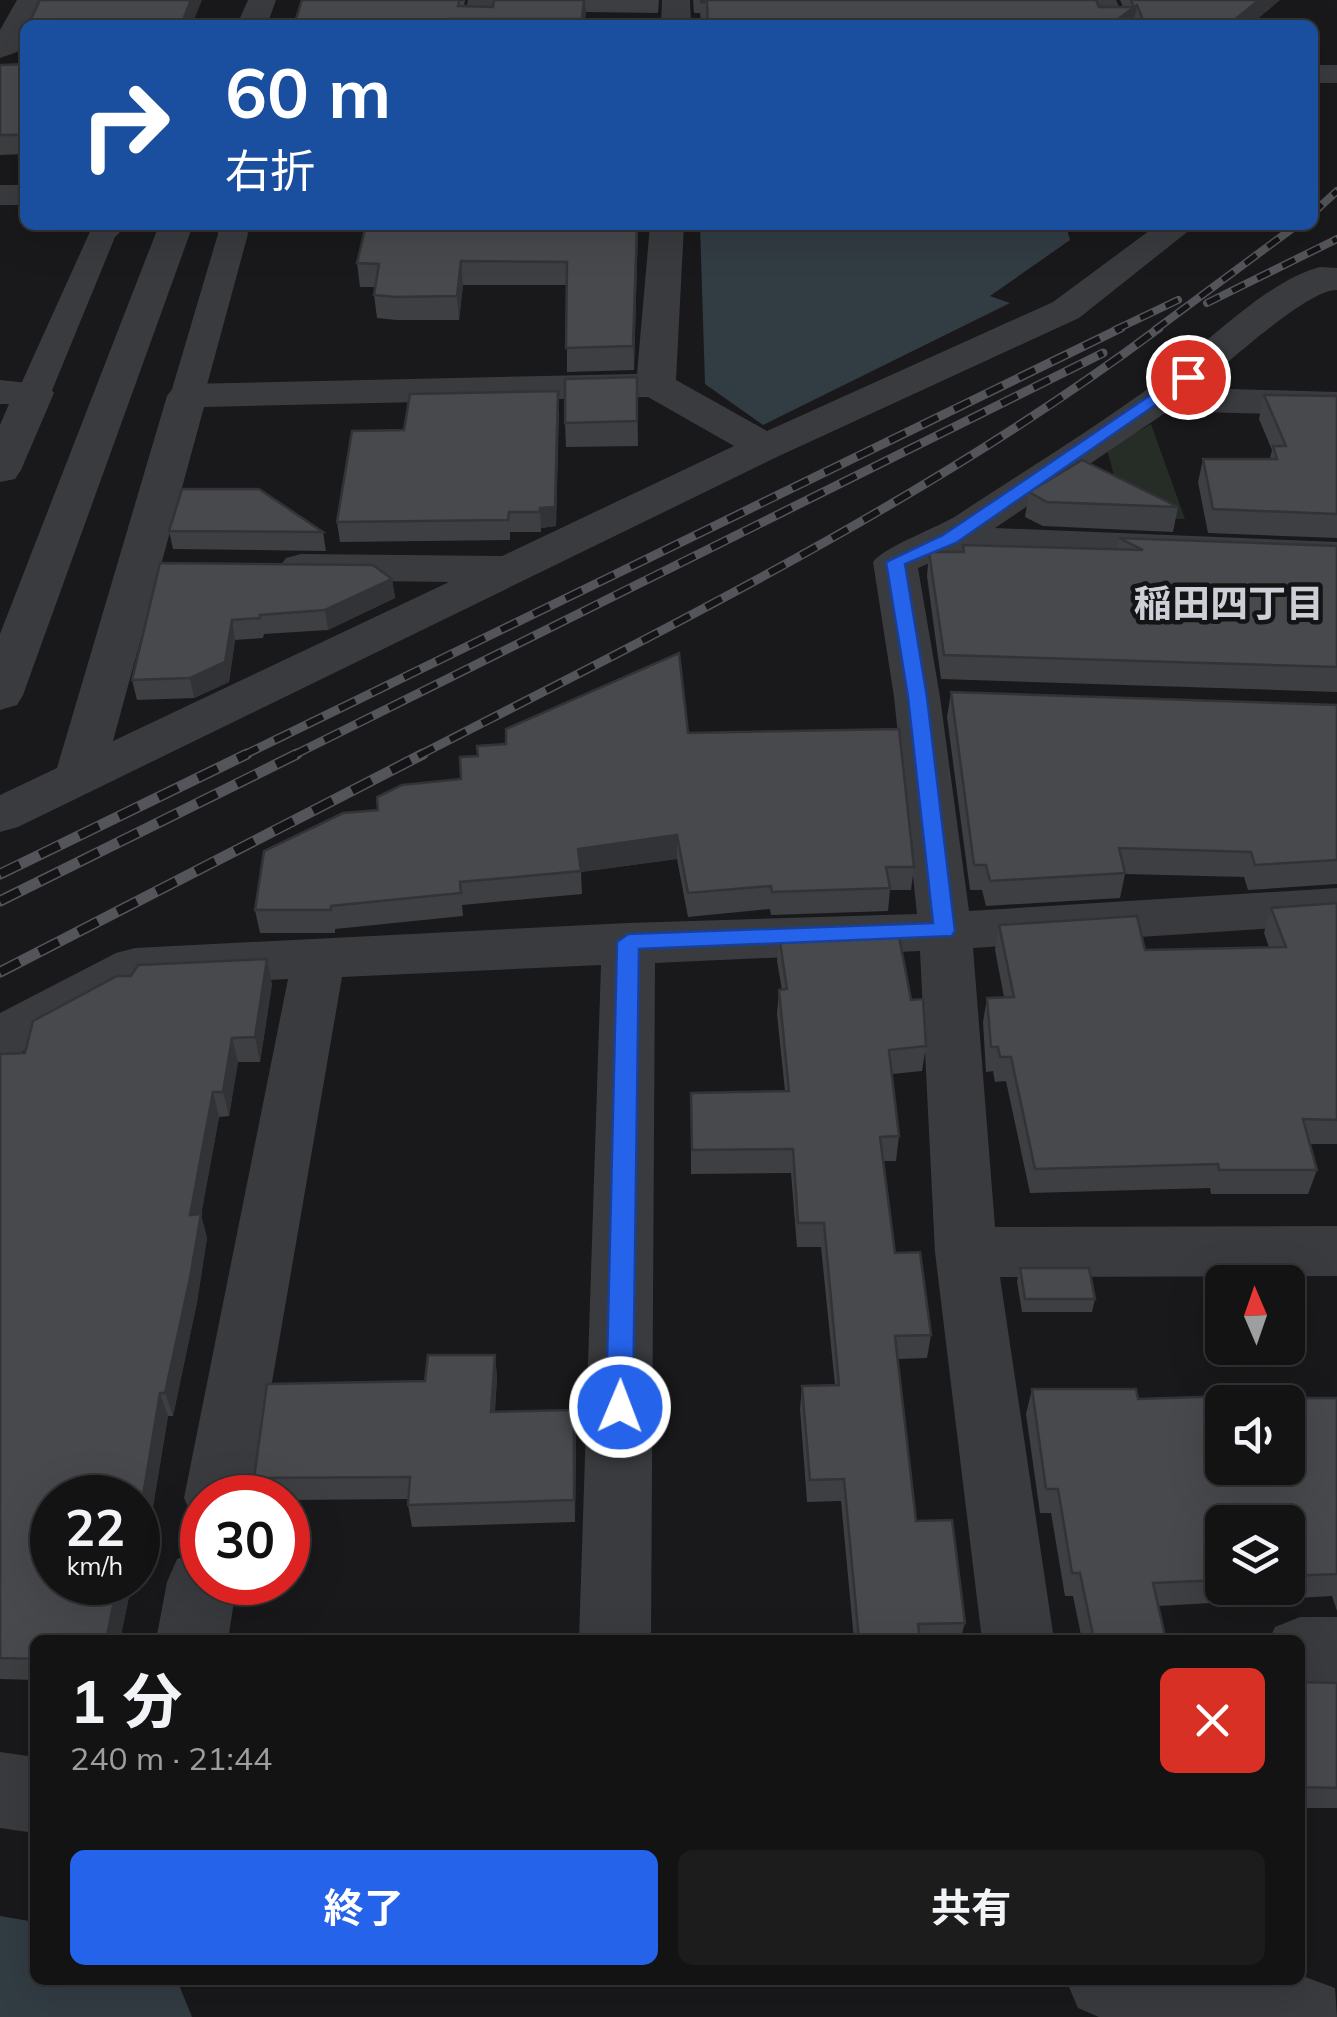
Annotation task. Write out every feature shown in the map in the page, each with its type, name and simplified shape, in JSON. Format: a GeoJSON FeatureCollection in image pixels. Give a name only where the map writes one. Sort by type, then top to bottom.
{"type":"FeatureCollection","features":[{"type":"Feature","properties":{"kind":"street"},"geometry":{"type":"LineString","coordinates":[[4,65],[6,46],[20,20]]}},
{"type":"Feature","properties":{"kind":"street"},"geometry":{"type":"LineString","coordinates":[[0,470],[17,393],[106,230]]}},
{"type":"Feature","properties":{"kind":"street"},"geometry":{"type":"LineString","coordinates":[[0,695],[174,230]]}},
{"type":"Feature","properties":{"kind":"street"},"geometry":{"type":"LineString","coordinates":[[79,776],[157,566],[187,396],[233,230]]}},
{"type":"Feature","properties":{"kind":"street"},"geometry":{"type":"LineString","coordinates":[[656,384],[667,230]]}},
{"type":"Feature","properties":{"kind":"street"},"geometry":{"type":"LineString","coordinates":[[0,815],[765,447],[1066,310],[1172,230]]}},
{"type":"Feature","properties":{"kind":"street"},"geometry":{"type":"LineString","coordinates":[[1017,1635],[966,1252],[944,931],[938,697],[895,562],[950,539],[1160,398],[1282,302],[1320,278],[1337,279]]}},
{"type":"Feature","properties":{"kind":"street"},"geometry":{"type":"LineString","coordinates":[[187,396],[656,384],[765,447]]}},
{"type":"Feature","properties":{"kind":"street"},"geometry":{"type":"LineString","coordinates":[[1160,398],[1337,404]]}},
{"type":"Feature","properties":{"kind":"street"},"geometry":{"type":"LineString","coordinates":[[950,539],[1337,555]]}},
{"type":"Feature","properties":{"kind":"street"},"geometry":{"type":"LineString","coordinates":[[256,567],[511,569]]}},
{"type":"Feature","properties":{"kind":"street"},"geometry":{"type":"LineString","coordinates":[[0,1038],[135,967],[628,942],[944,931],[1337,906]]}},
{"type":"Feature","properties":{"kind":"street"},"geometry":{"type":"LineString","coordinates":[[615,1635],[628,942]]}},
{"type":"Feature","properties":{"kind":"street"},"geometry":{"type":"LineString","coordinates":[[222,1475],[319,956]]}},
{"type":"Feature","properties":{"kind":"street"},"geometry":{"type":"LineString","coordinates":[[966,1252],[1337,1251]]}},
{"type":"Feature","properties":{"kind":"street"},"geometry":{"type":"LineString","coordinates":[[193,1635],[198,1605]]}},
{"type":"Feature","properties":{"kind":"street"},"geometry":{"type":"LineString","coordinates":[[1305,1652],[1337,1651]]}},
{"type":"Feature","properties":{"kind":"street"},"geometry":{"type":"LineString","coordinates":[[0,1790],[30,1794]]}},
{"type":"Feature","properties":{"kind":"street"},"geometry":{"type":"LineString","coordinates":[[1133,1985],[1306,2017]]}},
{"type":"Feature","properties":{"kind":"shaded area"},"geometry":{"type":"Polygon","coordinates":[[[700,230],[1067,230],[1070,240],[990,296],[1010,303],[763,425],[705,384],[700,230]]]}},
{"type":"Feature","properties":{"kind":"shaded area"},"geometry":{"type":"Polygon","coordinates":[[[1151,424],[1185,519],[1125,518],[1107,449],[1151,424]]]}},
{"type":"Feature","properties":{"kind":"building"},"geometry":{"type":"Polygon","coordinates":[[[40,0],[191,0],[183,20],[30,20],[40,0]]]}},
{"type":"Feature","properties":{"kind":"building"},"geometry":{"type":"Polygon","coordinates":[[[302,0],[459,0],[458,6],[493,7],[494,0],[584,0],[582,19],[296,20],[302,0]]]}},
{"type":"Feature","properties":{"kind":"building"},"geometry":{"type":"Polygon","coordinates":[[[1096,0],[1099,7],[1134,7],[1131,0],[1259,0],[1234,20],[1143,20],[1137,5],[1117,20],[708,20],[707,2],[701,2],[1096,0]]]}},
{"type":"Feature","properties":{"kind":"building"},"geometry":{"type":"Polygon","coordinates":[[[20,64],[20,135],[0,135],[0,65],[20,64]]]}},
{"type":"Feature","properties":{"kind":"building"},"geometry":{"type":"Polygon","coordinates":[[[365,230],[637,230],[633,346],[566,348],[567,262],[461,261],[457,296],[395,297],[374,295],[379,264],[357,263],[365,230]]]}},
{"type":"Feature","properties":{"kind":"building"},"geometry":{"type":"Polygon","coordinates":[[[637,377],[637,421],[565,423],[565,379],[637,377]]]}},
{"type":"Feature","properties":{"kind":"building"},"geometry":{"type":"Polygon","coordinates":[[[558,391],[555,507],[540,508],[540,512],[509,512],[508,520],[337,522],[352,431],[404,430],[410,394],[558,391]]]}},
{"type":"Feature","properties":{"kind":"building"},"geometry":{"type":"Polygon","coordinates":[[[1264,395],[1337,396],[1337,514],[1213,509],[1203,459],[1277,459],[1273,446],[1286,446],[1264,395]]]}},
{"type":"Feature","properties":{"kind":"building"},"geometry":{"type":"Polygon","coordinates":[[[1082,460],[1178,507],[1047,502],[1029,492],[1082,460]]]}},
{"type":"Feature","properties":{"kind":"building"},"geometry":{"type":"Polygon","coordinates":[[[182,489],[259,489],[323,532],[169,531],[182,489]]]}},
{"type":"Feature","properties":{"kind":"building"},"geometry":{"type":"Polygon","coordinates":[[[1119,538],[1337,546],[1337,667],[944,655],[929,552],[964,552],[963,545],[1143,550],[1119,538]]]}},
{"type":"Feature","properties":{"kind":"building"},"geometry":{"type":"Polygon","coordinates":[[[160,563],[373,565],[392,579],[325,610],[232,620],[225,662],[190,678],[132,680],[160,563]]]}},
{"type":"Feature","properties":{"kind":"building"},"geometry":{"type":"Polygon","coordinates":[[[679,653],[688,733],[899,729],[914,867],[886,867],[890,888],[772,892],[771,886],[688,893],[677,835],[578,849],[581,871],[460,882],[461,893],[331,906],[331,910],[255,910],[264,851],[343,813],[378,810],[377,797],[402,785],[461,779],[460,757],[478,756],[477,746],[506,744],[506,729],[679,653]]]}},
{"type":"Feature","properties":{"kind":"building"},"geometry":{"type":"Polygon","coordinates":[[[951,692],[1337,705],[1337,860],[1255,865],[1251,852],[1119,848],[1125,873],[990,881],[986,865],[974,865],[951,692]]]}},
{"type":"Feature","properties":{"kind":"building"},"geometry":{"type":"Polygon","coordinates":[[[1337,903],[1337,1120],[1303,1119],[1317,1170],[1219,1170],[1218,1164],[1035,1169],[1011,1057],[1000,1057],[998,1047],[991,1047],[987,998],[1014,997],[999,925],[1137,916],[1145,950],[1286,947],[1271,908],[1337,903]]]}},
{"type":"Feature","properties":{"kind":"building"},"geometry":{"type":"Polygon","coordinates":[[[898,931],[911,1000],[923,999],[926,1046],[889,1050],[899,1136],[880,1137],[895,1253],[920,1252],[931,1335],[895,1336],[916,1521],[952,1520],[965,1623],[918,1624],[919,1635],[859,1635],[844,1479],[810,1480],[802,1386],[839,1385],[824,1223],[798,1223],[793,1149],[692,1150],[691,1093],[789,1091],[779,990],[787,989],[779,936],[898,931]]]}},
{"type":"Feature","properties":{"kind":"building"},"geometry":{"type":"Polygon","coordinates":[[[267,959],[255,1037],[232,1038],[223,1092],[213,1092],[190,1215],[201,1214],[190,1278],[165,1393],[160,1393],[146,1475],[30,1475],[30,1605],[113,1605],[107,1635],[30,1635],[30,1659],[0,1658],[0,1054],[25,1053],[33,1021],[117,976],[131,976],[138,965],[267,959]]]}},
{"type":"Feature","properties":{"kind":"building"},"geometry":{"type":"Polygon","coordinates":[[[1020,1268],[1089,1268],[1095,1299],[1025,1299],[1020,1268]]]}},
{"type":"Feature","properties":{"kind":"building"},"geometry":{"type":"Polygon","coordinates":[[[428,1355],[495,1355],[491,1412],[574,1410],[574,1500],[408,1505],[410,1477],[254,1475],[267,1384],[425,1381],[428,1355]]]}},
{"type":"Feature","properties":{"kind":"building"},"geometry":{"type":"Polygon","coordinates":[[[1032,1389],[1136,1389],[1138,1399],[1205,1397],[1205,1485],[1305,1485],[1305,1398],[1337,1398],[1337,1574],[1305,1575],[1305,1505],[1205,1505],[1205,1581],[1153,1583],[1165,1635],[1093,1635],[1080,1573],[1072,1573],[1058,1489],[1046,1489],[1032,1389]]]}},
{"type":"Feature","properties":{"kind":"building"},"geometry":{"type":"Polygon","coordinates":[[[1305,1682],[1337,1683],[1337,1788],[1305,1787],[1305,1682]]]}},
{"type":"Feature","properties":{"kind":"waterway"},"geometry":{"type":"LineString","coordinates":[[0,1996],[111,2017]]}},
{"type":"Feature","properties":{"kind":"railway"},"geometry":{"type":"LineString","coordinates":[[1318,208],[1337,191]]}},
{"type":"Feature","properties":{"kind":"railway"},"geometry":{"type":"LineString","coordinates":[[1155,330],[1290,230]]}},
{"type":"Feature","properties":{"kind":"railway"},"geometry":{"type":"LineString","coordinates":[[1207,303],[1337,239]]}},
{"type":"Feature","properties":{"kind":"railway"},"geometry":{"type":"LineString","coordinates":[[1115,330],[1178,300]]}},
{"type":"Feature","properties":{"kind":"railway"},"geometry":{"type":"LineString","coordinates":[[242,756],[1121,328]]}},
{"type":"Feature","properties":{"kind":"railway"},"geometry":{"type":"LineString","coordinates":[[418,756],[703,609],[891,504],[1072,390],[1159,328]]}},
{"type":"Feature","properties":{"kind":"railway"},"geometry":{"type":"LineString","coordinates":[[292,756],[1103,353]]}},
{"type":"Feature","properties":{"kind":"railway"},"geometry":{"type":"LineString","coordinates":[[0,874],[247,754]]}},
{"type":"Feature","properties":{"kind":"railway"},"geometry":{"type":"LineString","coordinates":[[0,901],[297,754]]}},
{"type":"Feature","properties":{"kind":"railway"},"geometry":{"type":"LineString","coordinates":[[0,972],[423,754]]}},
{"type":"Feature","properties":{"kind":"district","name":"稲田四丁目"},"geometry":{"type":"Point","coordinates":[1229,603]}},
{"type":"Feature","properties":{"kind":"route"},"geometry":{"type":"LineString","coordinates":[[620,1407],[628,942],[944,931],[918,697],[895,562],[950,539],[1188,377]]}}]}
